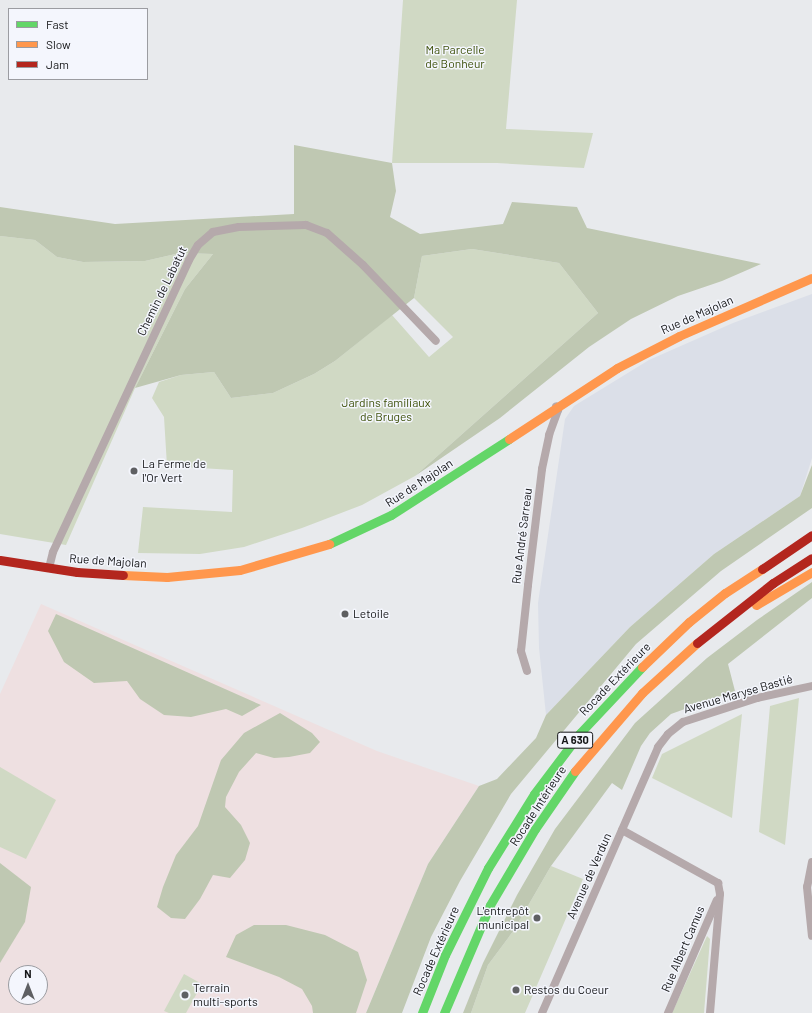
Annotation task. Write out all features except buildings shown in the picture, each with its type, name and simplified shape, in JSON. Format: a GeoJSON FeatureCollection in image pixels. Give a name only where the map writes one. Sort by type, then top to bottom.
{"type":"FeatureCollection","features":[{"type":"Feature","properties":{"kind":"main road","name":"Rue de Majolan"},"geometry":{"type":"LineString","coordinates":[[0,560],[49,568],[118,576],[167,577],[240,570],[308,552],[343,539],[391,515],[556,406],[617,368],[678,336],[812,278]]}},
{"type":"Feature","properties":{"kind":"main road","name":"Rocade Extérieure"},"geometry":{"type":"LineString","coordinates":[[422,1013],[445,955],[488,868],[534,794],[580,733],[632,677],[690,622],[725,593],[812,535]]}},
{"type":"Feature","properties":{"kind":"main road","name":"Rocade Intérieure"},"geometry":{"type":"LineString","coordinates":[[444,1013],[490,905],[553,802],[581,763],[613,724],[648,688],[698,642],[773,583],[812,558]]}},
{"type":"Feature","properties":{"kind":"main road"},"geometry":{"type":"LineString","coordinates":[[698,642],[812,572]]}},
{"type":"Feature","properties":{"kind":"street","name":"Chemin de Labatut"},"geometry":{"type":"LineString","coordinates":[[49,568],[53,552],[189,260],[198,245],[213,232],[239,227],[306,225],[327,233],[363,264],[436,341]]}},
{"type":"Feature","properties":{"kind":"street","name":"Rue André Sarreau"},"geometry":{"type":"LineString","coordinates":[[527,671],[521,651],[527,592],[542,469],[549,434],[558,410],[556,406]]}},
{"type":"Feature","properties":{"kind":"street","name":"Avenue Maryse Bastié"},"geometry":{"type":"LineString","coordinates":[[658,748],[674,728],[683,722],[756,698],[812,686]]}},
{"type":"Feature","properties":{"kind":"street","name":"Avenue de Verdun"},"geometry":{"type":"LineString","coordinates":[[542,1013],[658,748]]}},
{"type":"Feature","properties":{"kind":"street"},"geometry":{"type":"LineString","coordinates":[[622,830],[715,880],[720,894],[710,1013]]}},
{"type":"Feature","properties":{"kind":"street"},"geometry":{"type":"LineString","coordinates":[[812,862],[807,887],[812,936]]}},
{"type":"Feature","properties":{"kind":"street","name":"Rue Albert Camus"},"geometry":{"type":"LineString","coordinates":[[668,1013],[720,894]]}},
{"type":"Feature","properties":{"kind":"shaded area"},"geometry":{"type":"Polygon","coordinates":[[[812,294],[812,458],[800,496],[714,554],[630,627],[546,715],[539,648],[538,603],[565,419],[574,406],[649,360],[733,323],[812,294]]]}},
{"type":"Feature","properties":{"kind":"shaded area"},"geometry":{"type":"Polygon","coordinates":[[[41,604],[377,751],[479,786],[428,864],[366,1013],[0,1013],[0,694],[41,604]]]}},
{"type":"Feature","properties":{"kind":"green space","name":"Ma Parcelle de Bonheur"},"geometry":{"type":"Polygon","coordinates":[[[403,0],[517,0],[506,129],[593,133],[584,168],[497,163],[392,163],[403,0]]]}},
{"type":"Feature","properties":{"kind":"green space"},"geometry":{"type":"Polygon","coordinates":[[[294,145],[392,163],[396,191],[390,217],[420,234],[503,224],[512,202],[577,207],[587,228],[761,264],[722,281],[678,296],[631,319],[589,347],[500,418],[415,476],[598,313],[559,263],[472,249],[422,256],[414,298],[335,361],[314,374],[273,393],[231,398],[214,372],[181,375],[135,388],[185,289],[213,254],[180,253],[145,261],[83,262],[57,257],[35,240],[0,236],[0,207],[115,224],[294,214],[294,145]]]}},
{"type":"Feature","properties":{"kind":"green space"},"geometry":{"type":"Polygon","coordinates":[[[0,236],[35,240],[57,257],[83,262],[145,261],[180,253],[213,254],[185,289],[135,388],[66,545],[0,534],[0,236]]]}},
{"type":"Feature","properties":{"kind":"green space","name":"Jardins familiaux de Bruges"},"geometry":{"type":"Polygon","coordinates":[[[472,249],[559,263],[598,313],[415,476],[362,505],[302,528],[244,547],[200,554],[138,553],[143,507],[232,512],[233,470],[167,466],[164,417],[152,398],[159,382],[181,375],[214,372],[231,398],[273,393],[314,374],[335,361],[392,315],[429,357],[453,337],[414,298],[422,256],[472,249]]]}},
{"type":"Feature","properties":{"kind":"green space"},"geometry":{"type":"Polygon","coordinates":[[[812,465],[812,508],[721,571],[636,644],[511,794],[460,881],[431,937],[402,1013],[366,1013],[428,864],[479,786],[497,779],[536,738],[546,715],[630,627],[714,554],[800,496],[812,465]]]}},
{"type":"Feature","properties":{"kind":"green space"},"geometry":{"type":"Polygon","coordinates":[[[812,582],[812,598],[728,664],[735,691],[671,714],[650,733],[641,746],[622,790],[612,783],[551,866],[514,930],[488,965],[471,1013],[463,1013],[483,963],[517,895],[555,829],[635,723],[707,658],[757,620],[812,582]]]}},
{"type":"Feature","properties":{"kind":"green space"},"geometry":{"type":"Polygon","coordinates":[[[56,614],[261,705],[242,716],[226,709],[191,717],[164,715],[140,699],[127,681],[94,683],[64,662],[48,631],[56,614]]]}},
{"type":"Feature","properties":{"kind":"green space"},"geometry":{"type":"Polygon","coordinates":[[[799,698],[785,845],[759,832],[770,706],[799,698]]]}},
{"type":"Feature","properties":{"kind":"green space"},"geometry":{"type":"Polygon","coordinates":[[[280,713],[312,733],[320,742],[310,753],[289,757],[274,758],[256,753],[239,772],[226,797],[225,807],[241,825],[250,843],[245,860],[230,878],[213,875],[200,899],[185,919],[171,918],[157,907],[163,887],[176,855],[198,826],[221,760],[244,733],[280,713]]]}},
{"type":"Feature","properties":{"kind":"green space"},"geometry":{"type":"Polygon","coordinates":[[[742,714],[732,818],[652,778],[662,754],[742,714]]]}},
{"type":"Feature","properties":{"kind":"green space"},"geometry":{"type":"Polygon","coordinates":[[[0,767],[56,800],[26,859],[0,847],[0,767]]]}},
{"type":"Feature","properties":{"kind":"green space"},"geometry":{"type":"Polygon","coordinates":[[[0,863],[31,887],[25,922],[0,963],[0,863]]]}},
{"type":"Feature","properties":{"kind":"green space"},"geometry":{"type":"Polygon","coordinates":[[[551,866],[583,879],[525,1013],[471,1013],[488,965],[514,930],[551,866]]]}},
{"type":"Feature","properties":{"kind":"green space"},"geometry":{"type":"Polygon","coordinates":[[[254,925],[286,925],[325,935],[358,952],[367,980],[356,1013],[313,1013],[312,1006],[302,989],[279,977],[226,957],[236,935],[254,925]]]}},
{"type":"Feature","properties":{"kind":"green space"},"geometry":{"type":"Polygon","coordinates":[[[707,936],[710,939],[704,1013],[672,1013],[707,936]]]}},
{"type":"Feature","properties":{"kind":"green space","name":"Terrain multi-sports"},"geometry":{"type":"Polygon","coordinates":[[[184,974],[202,984],[186,1013],[169,1013],[164,1011],[184,974]]]}},
{"type":"Feature","properties":{"kind":"traffic: fast"},"geometry":{"type":"LineString","coordinates":[[329,544],[391,515],[509,439]]}},
{"type":"Feature","properties":{"kind":"traffic: fast"},"geometry":{"type":"LineString","coordinates":[[422,1013],[445,955],[488,868],[534,794],[580,733],[642,667]]}},
{"type":"Feature","properties":{"kind":"traffic: fast"},"geometry":{"type":"LineString","coordinates":[[444,1013],[490,905],[535,829],[575,771]]}},
{"type":"Feature","properties":{"kind":"traffic: slow"},"geometry":{"type":"LineString","coordinates":[[509,439],[617,368],[679,336],[812,278]]}},
{"type":"Feature","properties":{"kind":"traffic: slow"},"geometry":{"type":"LineString","coordinates":[[123,575],[167,577],[240,570],[329,544]]}},
{"type":"Feature","properties":{"kind":"traffic: slow"},"geometry":{"type":"LineString","coordinates":[[642,667],[689,622],[725,593],[762,569]]}},
{"type":"Feature","properties":{"kind":"traffic: slow"},"geometry":{"type":"LineString","coordinates":[[756,605],[812,572]]}},
{"type":"Feature","properties":{"kind":"traffic: slow"},"geometry":{"type":"LineString","coordinates":[[575,771],[642,693],[697,643]]}},
{"type":"Feature","properties":{"kind":"traffic: jam"},"geometry":{"type":"LineString","coordinates":[[762,569],[812,535]]}},
{"type":"Feature","properties":{"kind":"traffic: jam"},"geometry":{"type":"LineString","coordinates":[[697,643],[773,583],[812,558]]}},
{"type":"Feature","properties":{"kind":"traffic: jam"},"geometry":{"type":"LineString","coordinates":[[0,560],[77,572],[123,575]]}},
{"type":"Feature","properties":{"kind":"place","name":"La Ferme de l'Or Vert"},"geometry":{"type":"Point","coordinates":[134,471]}},
{"type":"Feature","properties":{"kind":"place","name":"Letoile"},"geometry":{"type":"Point","coordinates":[345,614]}},
{"type":"Feature","properties":{"kind":"place","name":"L'entrepôt municipal"},"geometry":{"type":"Point","coordinates":[537,918]}},
{"type":"Feature","properties":{"kind":"place","name":"Restos du Coeur"},"geometry":{"type":"Point","coordinates":[516,990]}},
{"type":"Feature","properties":{"kind":"place","name":"Terrain multi-sports"},"geometry":{"type":"Point","coordinates":[185,995]}}]}
